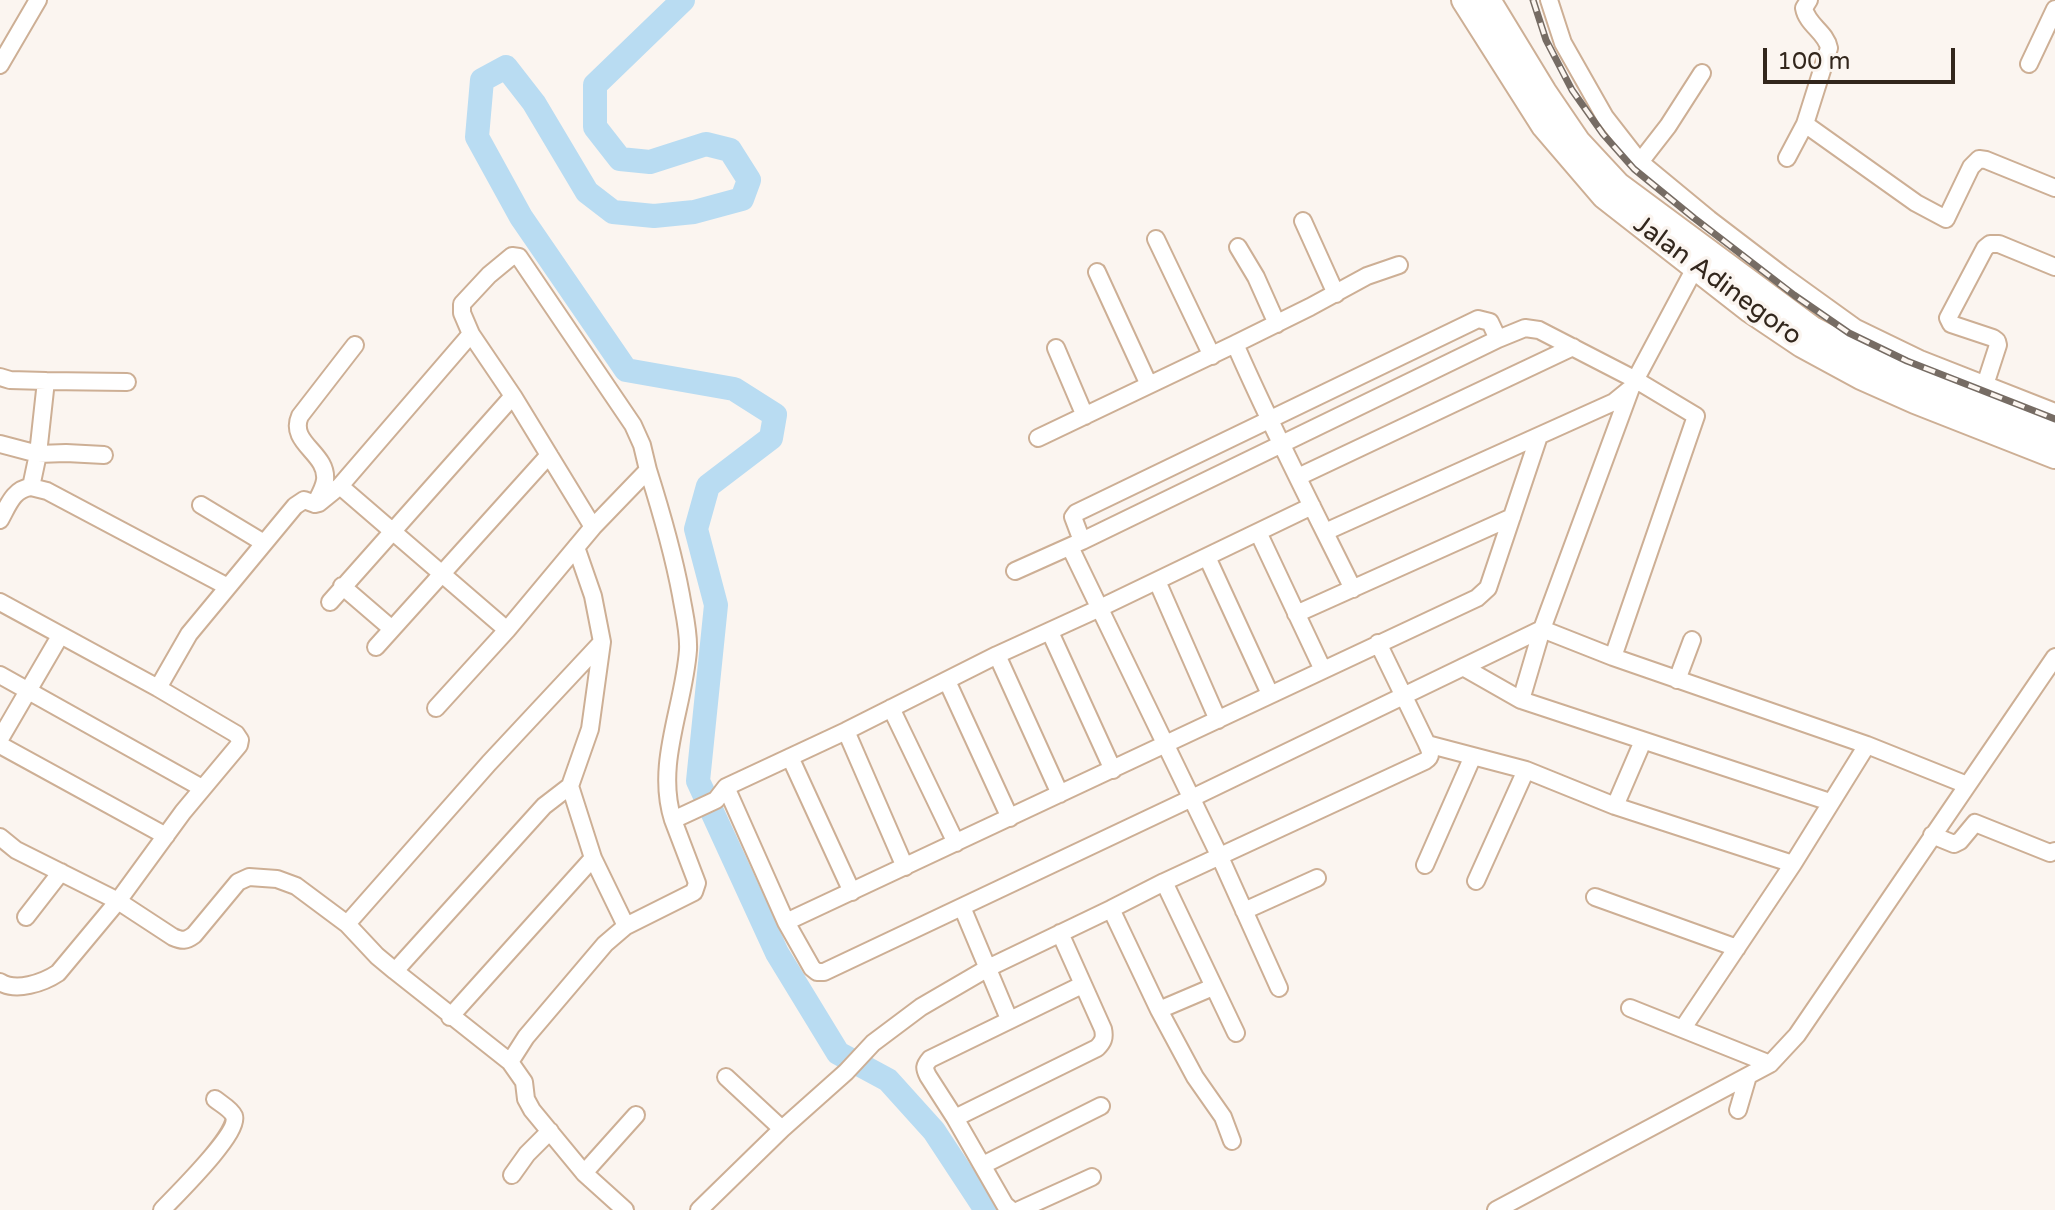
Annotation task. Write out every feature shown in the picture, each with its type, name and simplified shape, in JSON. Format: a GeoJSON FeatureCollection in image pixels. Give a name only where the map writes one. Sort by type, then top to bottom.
{"type":"FeatureCollection","features":[{"type":"Feature","properties":{"kind":"highway","name":"Jalan Adinegoro"},"geometry":{"type":"LineString","coordinates":[[1464,0],[1544,126],[1604,196],[1750,310],[1802,345],[1861,377],[1959,408]]}},
{"type":"Feature","properties":{"kind":"highway"},"geometry":{"type":"LineString","coordinates":[[1488,0],[1578,142],[1618,185],[1811,328],[2055,456]]}},
{"type":"Feature","properties":{"kind":"highway"},"geometry":{"type":"LineString","coordinates":[[1991,421],[2055,434]]}},
{"type":"Feature","properties":{"kind":"street"},"geometry":{"type":"LineString","coordinates":[[0,65],[38,0]]}},
{"type":"Feature","properties":{"kind":"street"},"geometry":{"type":"LineString","coordinates":[[1549,0],[1563,43],[1605,117],[1640,162],[1709,219],[1856,328],[1920,359],[2055,412]]}},
{"type":"Feature","properties":{"kind":"street"},"geometry":{"type":"LineString","coordinates":[[1787,158],[1805,124],[1829,48],[1827,40],[1806,17],[1804,8],[1809,0]]}},
{"type":"Feature","properties":{"kind":"street"},"geometry":{"type":"LineString","coordinates":[[2029,64],[2055,9]]}},
{"type":"Feature","properties":{"kind":"street"},"geometry":{"type":"LineString","coordinates":[[1640,162],[1702,73]]}},
{"type":"Feature","properties":{"kind":"street"},"geometry":{"type":"LineString","coordinates":[[1805,124],[1916,203],[1946,219],[1971,167],[1979,159],[2055,188]]}},
{"type":"Feature","properties":{"kind":"street"},"geometry":{"type":"LineString","coordinates":[[1303,221],[1336,294]]}},
{"type":"Feature","properties":{"kind":"street"},"geometry":{"type":"LineString","coordinates":[[1156,239],[1212,356]]}},
{"type":"Feature","properties":{"kind":"street"},"geometry":{"type":"LineString","coordinates":[[1985,385],[1997,341],[1951,324],[1948,318],[1985,248],[1990,244],[1999,244],[2055,267]]}},
{"type":"Feature","properties":{"kind":"street"},"geometry":{"type":"LineString","coordinates":[[1238,247],[1256,277],[1277,324]]}},
{"type":"Feature","properties":{"kind":"street"},"geometry":{"type":"LineString","coordinates":[[510,1062],[526,1037],[605,944],[626,926],[689,895],[696,888],[696,878],[667,803],[665,785],[688,648],[685,617],[674,560],[642,445],[633,425],[519,257],[512,256],[462,304],[462,313],[471,334],[593,527]]}},
{"type":"Feature","properties":{"kind":"street"},"geometry":{"type":"LineString","coordinates":[[1038,438],[1277,324],[1367,276],[1399,265]]}},
{"type":"Feature","properties":{"kind":"street"},"geometry":{"type":"LineString","coordinates":[[1521,700],[1542,629],[1634,384],[1695,268]]}},
{"type":"Feature","properties":{"kind":"street"},"geometry":{"type":"LineString","coordinates":[[1097,272],[1149,385]]}},
{"type":"Feature","properties":{"kind":"street"},"geometry":{"type":"LineString","coordinates":[[1015,571],[1077,540],[1478,319],[1487,319],[1494,331]]}},
{"type":"Feature","properties":{"kind":"street"},"geometry":{"type":"LineString","coordinates":[[1279,988],[1220,857],[1100,608],[1077,540],[1073,517],[1076,513],[1274,431],[1494,331],[1531,328],[1573,347],[1634,384],[1696,416],[1613,657]]}},
{"type":"Feature","properties":{"kind":"street"},"geometry":{"type":"LineString","coordinates":[[158,688],[189,634],[300,501],[315,504],[325,500],[340,486],[471,334]]}},
{"type":"Feature","properties":{"kind":"street"},"geometry":{"type":"LineString","coordinates":[[1235,344],[1274,431],[1353,589]]}},
{"type":"Feature","properties":{"kind":"street"},"geometry":{"type":"LineString","coordinates":[[315,504],[325,478],[324,469],[300,438],[297,423],[355,345]]}},
{"type":"Feature","properties":{"kind":"street"},"geometry":{"type":"LineString","coordinates":[[1298,477],[1573,347]]}},
{"type":"Feature","properties":{"kind":"street"},"geometry":{"type":"LineString","coordinates":[[1056,348],[1085,416]]}},
{"type":"Feature","properties":{"kind":"street"},"geometry":{"type":"LineString","coordinates":[[0,377],[10,380],[127,382]]}},
{"type":"Feature","properties":{"kind":"street"},"geometry":{"type":"LineString","coordinates":[[31,487],[46,381]]}},
{"type":"Feature","properties":{"kind":"street"},"geometry":{"type":"LineString","coordinates":[[1325,532],[1614,402],[1634,384]]}},
{"type":"Feature","properties":{"kind":"street"},"geometry":{"type":"LineString","coordinates":[[330,602],[513,396]]}},
{"type":"Feature","properties":{"kind":"street"},"geometry":{"type":"LineString","coordinates":[[786,922],[1483,594],[1488,588],[1539,436]]}},
{"type":"Feature","properties":{"kind":"street"},"geometry":{"type":"LineString","coordinates":[[0,444],[38,454],[104,455]]}},
{"type":"Feature","properties":{"kind":"street"},"geometry":{"type":"LineString","coordinates":[[376,647],[549,455]]}},
{"type":"Feature","properties":{"kind":"street"},"geometry":{"type":"LineString","coordinates":[[436,708],[507,630],[593,527],[648,470]]}},
{"type":"Feature","properties":{"kind":"street"},"geometry":{"type":"LineString","coordinates":[[340,486],[507,630]]}},
{"type":"Feature","properties":{"kind":"street"},"geometry":{"type":"LineString","coordinates":[[0,520],[15,494],[24,488],[47,491],[228,587]]}},
{"type":"Feature","properties":{"kind":"street"},"geometry":{"type":"LineString","coordinates":[[201,505],[264,543]]}},
{"type":"Feature","properties":{"kind":"street"},"geometry":{"type":"LineString","coordinates":[[673,820],[790,757],[997,655],[1312,506]]}},
{"type":"Feature","properties":{"kind":"street"},"geometry":{"type":"LineString","coordinates":[[1296,614],[1512,517]]}},
{"type":"Feature","properties":{"kind":"street"},"geometry":{"type":"LineString","coordinates":[[1258,532],[1323,670]]}},
{"type":"Feature","properties":{"kind":"street"},"geometry":{"type":"LineString","coordinates":[[395,971],[544,806],[570,786],[590,729],[602,642],[593,596],[576,547]]}},
{"type":"Feature","properties":{"kind":"street"},"geometry":{"type":"LineString","coordinates":[[1207,557],[1270,694]]}},
{"type":"Feature","properties":{"kind":"street"},"geometry":{"type":"LineString","coordinates":[[1157,581],[1218,720]]}},
{"type":"Feature","properties":{"kind":"street"},"geometry":{"type":"LineString","coordinates":[[342,586],[392,629]]}},
{"type":"Feature","properties":{"kind":"street"},"geometry":{"type":"LineString","coordinates":[[0,602],[239,736],[239,745],[58,973],[49,979],[16,987],[0,982]]}},
{"type":"Feature","properties":{"kind":"street"},"geometry":{"type":"LineString","coordinates":[[721,794],[812,968],[824,972],[1542,629],[1677,680],[1867,745],[1967,785]]}},
{"type":"Feature","properties":{"kind":"street"},"geometry":{"type":"LineString","coordinates":[[1050,632],[1113,770]]}},
{"type":"Feature","properties":{"kind":"street"},"geometry":{"type":"LineString","coordinates":[[0,739],[60,636]]}},
{"type":"Feature","properties":{"kind":"street"},"geometry":{"type":"LineString","coordinates":[[1677,680],[1692,640]]}},
{"type":"Feature","properties":{"kind":"street"},"geometry":{"type":"LineString","coordinates":[[347,924],[489,763],[602,642]]}},
{"type":"Feature","properties":{"kind":"street"},"geometry":{"type":"LineString","coordinates":[[699,1210],[873,1043],[921,1007],[988,968],[1430,758],[1427,744],[1378,643]]}},
{"type":"Feature","properties":{"kind":"street"},"geometry":{"type":"LineString","coordinates":[[997,655],[1060,794]]}},
{"type":"Feature","properties":{"kind":"street"},"geometry":{"type":"LineString","coordinates":[[1496,1210],[1770,1064],[1797,1035],[2055,657]]}},
{"type":"Feature","properties":{"kind":"street"},"geometry":{"type":"LineString","coordinates":[[1463,667],[1521,700],[1830,802]]}},
{"type":"Feature","properties":{"kind":"street"},"geometry":{"type":"LineString","coordinates":[[0,675],[202,788]]}},
{"type":"Feature","properties":{"kind":"street"},"geometry":{"type":"LineString","coordinates":[[947,681],[1010,818]]}},
{"type":"Feature","properties":{"kind":"street"},"geometry":{"type":"LineString","coordinates":[[891,708],[956,843]]}},
{"type":"Feature","properties":{"kind":"street"},"geometry":{"type":"LineString","coordinates":[[846,731],[905,867]]}},
{"type":"Feature","properties":{"kind":"street"},"geometry":{"type":"LineString","coordinates":[[1615,806],[1643,741]]}},
{"type":"Feature","properties":{"kind":"street"},"geometry":{"type":"LineString","coordinates":[[1427,744],[1526,770],[1615,806],[1793,864]]}},
{"type":"Feature","properties":{"kind":"street"},"geometry":{"type":"LineString","coordinates":[[0,745],[166,836]]}},
{"type":"Feature","properties":{"kind":"street"},"geometry":{"type":"LineString","coordinates":[[1683,1028],[1793,864],[1867,745]]}},
{"type":"Feature","properties":{"kind":"street"},"geometry":{"type":"LineString","coordinates":[[1425,865],[1473,756]]}},
{"type":"Feature","properties":{"kind":"street"},"geometry":{"type":"LineString","coordinates":[[790,757],[852,892]]}},
{"type":"Feature","properties":{"kind":"street"},"geometry":{"type":"LineString","coordinates":[[1476,881],[1526,770]]}},
{"type":"Feature","properties":{"kind":"street"},"geometry":{"type":"LineString","coordinates":[[570,786],[593,858],[626,926]]}},
{"type":"Feature","properties":{"kind":"street"},"geometry":{"type":"LineString","coordinates":[[1932,835],[1954,844],[1975,823],[2050,853],[2055,851]]}},
{"type":"Feature","properties":{"kind":"street"},"geometry":{"type":"LineString","coordinates":[[0,837],[16,850],[118,901],[180,940],[194,935],[238,882],[249,877],[277,879],[296,886],[347,924],[377,956],[450,1017],[510,1062],[524,1082],[529,1105],[584,1173],[625,1210]]}},
{"type":"Feature","properties":{"kind":"street"},"geometry":{"type":"LineString","coordinates":[[450,1017],[593,858]]}},
{"type":"Feature","properties":{"kind":"street"},"geometry":{"type":"LineString","coordinates":[[26,917],[61,872]]}},
{"type":"Feature","properties":{"kind":"street"},"geometry":{"type":"LineString","coordinates":[[1244,911],[1317,878]]}},
{"type":"Feature","properties":{"kind":"street"},"geometry":{"type":"LineString","coordinates":[[1164,882],[1236,1033]]}},
{"type":"Feature","properties":{"kind":"street"},"geometry":{"type":"LineString","coordinates":[[1595,897],[1737,948]]}},
{"type":"Feature","properties":{"kind":"street"},"geometry":{"type":"LineString","coordinates":[[962,907],[1009,1019]]}},
{"type":"Feature","properties":{"kind":"street"},"geometry":{"type":"LineString","coordinates":[[1111,909],[1159,1010],[1195,1077],[1223,1117],[1232,1141]]}},
{"type":"Feature","properties":{"kind":"street"},"geometry":{"type":"LineString","coordinates":[[955,1118],[1102,1043],[1105,1036],[1103,1029],[1060,933]]}},
{"type":"Feature","properties":{"kind":"street"},"geometry":{"type":"LineString","coordinates":[[1011,1210],[1005,1205],[928,1076],[925,1065],[930,1059],[1082,985]]}},
{"type":"Feature","properties":{"kind":"street"},"geometry":{"type":"LineString","coordinates":[[1159,1010],[1213,987]]}},
{"type":"Feature","properties":{"kind":"street"},"geometry":{"type":"LineString","coordinates":[[1630,1008],[1770,1064]]}},
{"type":"Feature","properties":{"kind":"street"},"geometry":{"type":"LineString","coordinates":[[1738,1110],[1748,1076]]}},
{"type":"Feature","properties":{"kind":"street"},"geometry":{"type":"LineString","coordinates":[[726,1077],[782,1129]]}},
{"type":"Feature","properties":{"kind":"street"},"geometry":{"type":"LineString","coordinates":[[162,1210],[223,1144],[232,1130],[234,1117],[215,1099]]}},
{"type":"Feature","properties":{"kind":"street"},"geometry":{"type":"LineString","coordinates":[[983,1165],[1101,1106]]}},
{"type":"Feature","properties":{"kind":"street"},"geometry":{"type":"LineString","coordinates":[[584,1173],[636,1115]]}},
{"type":"Feature","properties":{"kind":"street"},"geometry":{"type":"LineString","coordinates":[[512,1175],[550,1131]]}},
{"type":"Feature","properties":{"kind":"street"},"geometry":{"type":"LineString","coordinates":[[1019,1210],[1092,1177]]}},
{"type":"Feature","properties":{"kind":"waterway"},"geometry":{"type":"LineString","coordinates":[[683,0],[595,85],[595,127],[620,159],[650,162],[706,144],[730,150],[749,180],[742,199],[694,212],[654,216],[613,212],[587,192],[534,103],[506,67],[482,80],[477,137],[521,217],[626,370],[734,389],[775,415],[771,438],[708,486],[696,529],[716,605],[698,781],[777,953],[838,1053],[888,1080],[934,1131],[986,1210]]}},
{"type":"Feature","properties":{"kind":"railway"},"geometry":{"type":"LineString","coordinates":[[1533,0],[1546,40],[1572,90],[1603,134],[1634,169],[1694,218],[1849,333],[1907,361],[2055,419]]}}]}
